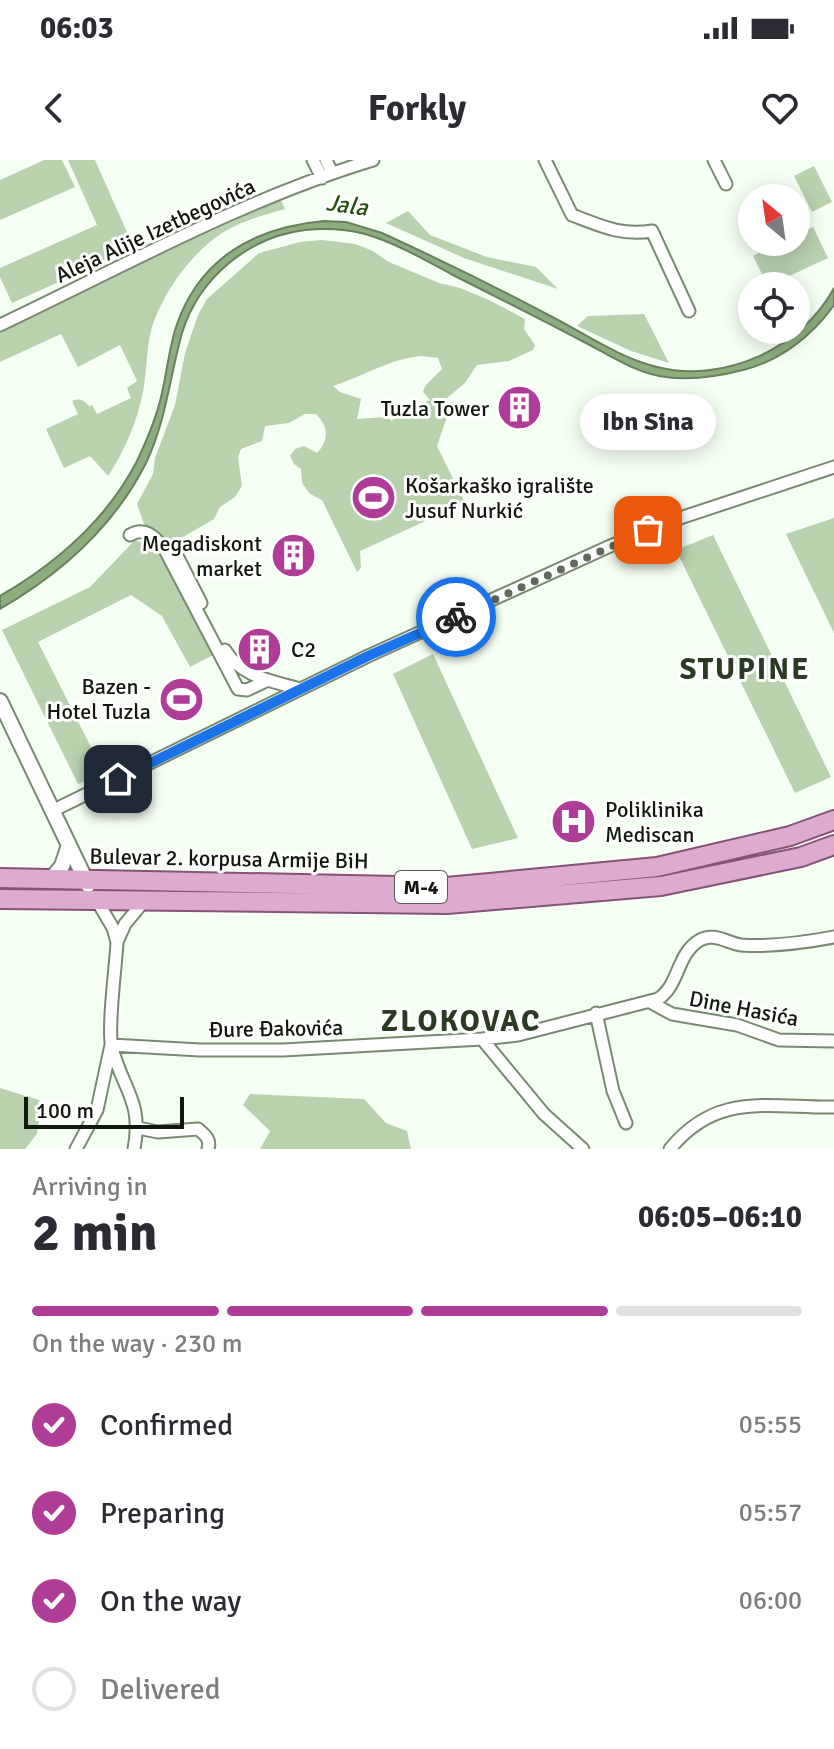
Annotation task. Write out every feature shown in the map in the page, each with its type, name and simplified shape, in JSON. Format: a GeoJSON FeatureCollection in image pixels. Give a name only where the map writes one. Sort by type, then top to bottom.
{"type":"FeatureCollection","features":[{"type":"Feature","properties":{"kind":"main road","name":"Bulevar 2. korpusa Armije BiH"},"geometry":{"type":"LineString","coordinates":[[0,878],[446,887],[657,867],[790,836],[834,820]]}},
{"type":"Feature","properties":{"kind":"main road","name":"Bulevar 2. korpusa Armije BiH"},"geometry":{"type":"LineString","coordinates":[[0,899],[447,904],[661,886],[801,857],[834,845]]}},
{"type":"Feature","properties":{"kind":"street"},"geometry":{"type":"LineString","coordinates":[[313,160],[327,176]]}},
{"type":"Feature","properties":{"kind":"street"},"geometry":{"type":"LineString","coordinates":[[326,160],[327,176]]}},
{"type":"Feature","properties":{"kind":"street","name":"Aleja Alije Izetbegovića"},"geometry":{"type":"LineString","coordinates":[[0,325],[197,230],[373,160]]}},
{"type":"Feature","properties":{"kind":"street"},"geometry":{"type":"LineString","coordinates":[[545,160],[572,215],[613,230],[633,234],[652,231],[689,311]]}},
{"type":"Feature","properties":{"kind":"street"},"geometry":{"type":"LineString","coordinates":[[714,160],[726,184]]}},
{"type":"Feature","properties":{"kind":"street"},"geometry":{"type":"LineString","coordinates":[[52,811],[300,689],[648,530],[834,467]]}},
{"type":"Feature","properties":{"kind":"street"},"geometry":{"type":"LineString","coordinates":[[130,535],[146,532],[164,548],[238,689],[247,690],[266,681]]}},
{"type":"Feature","properties":{"kind":"street"},"geometry":{"type":"LineString","coordinates":[[175,552],[237,667],[266,681],[300,689]]}},
{"type":"Feature","properties":{"kind":"street"},"geometry":{"type":"LineString","coordinates":[[0,701],[84,878],[113,928],[117,942],[111,1045],[97,1110],[76,1149]]}},
{"type":"Feature","properties":{"kind":"street"},"geometry":{"type":"LineString","coordinates":[[52,878],[62,866],[69,845]]}},
{"type":"Feature","properties":{"kind":"street"},"geometry":{"type":"LineString","coordinates":[[117,942],[132,915],[145,900]]}},
{"type":"Feature","properties":{"kind":"street"},"geometry":{"type":"LineString","coordinates":[[650,1002],[666,994],[687,951],[706,938],[750,945],[834,937]]}},
{"type":"Feature","properties":{"kind":"street","name":"Đure Đakovića"},"geometry":{"type":"LineString","coordinates":[[111,1045],[200,1050],[283,1050],[482,1039],[518,1035],[596,1013],[650,1002]]}},
{"type":"Feature","properties":{"kind":"street","name":"Dine Hasića"},"geometry":{"type":"LineString","coordinates":[[650,1002],[672,1014],[737,1025],[779,1040],[834,1041]]}},
{"type":"Feature","properties":{"kind":"street"},"geometry":{"type":"LineString","coordinates":[[596,1013],[613,1091],[626,1123]]}},
{"type":"Feature","properties":{"kind":"street"},"geometry":{"type":"LineString","coordinates":[[482,1039],[544,1114],[583,1149]]}},
{"type":"Feature","properties":{"kind":"street"},"geometry":{"type":"LineString","coordinates":[[111,1045],[136,1107],[138,1128],[134,1149]]}},
{"type":"Feature","properties":{"kind":"street"},"geometry":{"type":"LineString","coordinates":[[670,1149],[688,1129],[729,1107],[834,1107]]}},
{"type":"Feature","properties":{"kind":"street"},"geometry":{"type":"LineString","coordinates":[[138,1128],[158,1132],[198,1129],[207,1137],[210,1143],[208,1149]]}},
{"type":"Feature","properties":{"kind":"shaded area"},"geometry":{"type":"Polygon","coordinates":[[[44,160],[62,160],[75,187],[0,220],[0,180],[44,160]]]}},
{"type":"Feature","properties":{"kind":"shaded area"},"geometry":{"type":"Polygon","coordinates":[[[68,160],[95,160],[134,248],[12,303],[0,277],[0,268],[97,225],[68,160]]]}},
{"type":"Feature","properties":{"kind":"shaded area"},"geometry":{"type":"Polygon","coordinates":[[[814,166],[832,202],[812,212],[810,184],[798,184],[794,176],[814,166]]]}},
{"type":"Feature","properties":{"kind":"shaded area"},"geometry":{"type":"Polygon","coordinates":[[[281,200],[285,209],[237,225],[210,241],[170,289],[151,331],[137,414],[125,446],[108,476],[90,456],[64,468],[46,429],[78,414],[72,401],[80,400],[92,405],[97,414],[131,398],[127,388],[137,381],[120,345],[78,367],[61,334],[0,362],[0,332],[281,200]]]}},
{"type":"Feature","properties":{"kind":"shaded area"},"geometry":{"type":"Polygon","coordinates":[[[408,211],[430,235],[487,257],[536,267],[558,289],[464,258],[386,223],[408,211]]]}},
{"type":"Feature","properties":{"kind":"shaded area"},"geometry":{"type":"Polygon","coordinates":[[[346,222],[382,233],[492,286],[618,353],[657,367],[683,371],[708,370],[734,365],[782,344],[796,344],[757,366],[722,375],[691,378],[649,374],[377,238],[335,229],[284,234],[264,241],[228,264],[200,295],[182,333],[163,414],[147,461],[119,506],[85,546],[45,580],[0,609],[0,596],[78,539],[125,483],[155,419],[176,327],[199,282],[233,250],[275,230],[299,224],[346,222]]]}},
{"type":"Feature","properties":{"kind":"shaded area"},"geometry":{"type":"Polygon","coordinates":[[[813,227],[828,258],[798,272],[761,272],[753,256],[810,256],[810,228],[813,227]]]}},
{"type":"Feature","properties":{"kind":"shaded area"},"geometry":{"type":"Polygon","coordinates":[[[322,240],[355,244],[439,283],[489,300],[525,319],[524,329],[535,345],[533,350],[509,361],[477,365],[465,383],[447,398],[446,420],[437,446],[465,503],[360,551],[361,568],[357,572],[322,500],[310,494],[302,483],[301,469],[290,456],[295,449],[304,446],[317,453],[321,448],[325,429],[316,414],[305,414],[289,423],[265,426],[262,441],[241,449],[238,457],[242,486],[235,497],[220,507],[214,519],[164,548],[142,531],[144,524],[137,504],[153,474],[155,458],[175,405],[185,353],[207,299],[259,253],[300,242],[322,240]],[[421,356],[398,361],[333,386],[340,392],[361,399],[357,419],[387,417],[392,421],[398,413],[430,400],[423,392],[442,369],[438,358],[421,356]]]}},
{"type":"Feature","properties":{"kind":"shaded area"},"geometry":{"type":"Polygon","coordinates":[[[834,288],[834,305],[810,332],[810,320],[834,288]]]}},
{"type":"Feature","properties":{"kind":"shaded area"},"geometry":{"type":"Polygon","coordinates":[[[644,314],[669,363],[631,351],[577,326],[588,316],[644,314]]]}},
{"type":"Feature","properties":{"kind":"shaded area"},"geometry":{"type":"Polygon","coordinates":[[[834,518],[834,633],[786,534],[834,518]]]}},
{"type":"Feature","properties":{"kind":"shaded area"},"geometry":{"type":"Polygon","coordinates":[[[713,535],[831,777],[795,793],[676,550],[713,535]]]}},
{"type":"Feature","properties":{"kind":"shaded area"},"geometry":{"type":"Polygon","coordinates":[[[135,540],[164,552],[217,653],[190,667],[162,616],[131,595],[38,642],[104,773],[78,784],[2,630],[90,587],[135,540]]]}},
{"type":"Feature","properties":{"kind":"shaded area"},"geometry":{"type":"Polygon","coordinates":[[[433,654],[518,838],[472,849],[393,674],[433,654]]]}},
{"type":"Feature","properties":{"kind":"shaded area"},"geometry":{"type":"Polygon","coordinates":[[[0,1088],[42,1101],[37,1134],[25,1149],[0,1149],[0,1088]]]}},
{"type":"Feature","properties":{"kind":"shaded area"},"geometry":{"type":"Polygon","coordinates":[[[250,1094],[364,1099],[386,1123],[407,1131],[411,1149],[260,1149],[270,1131],[243,1105],[250,1094]]]}},
{"type":"Feature","properties":{"kind":"way so far"},"geometry":{"type":"LineString","coordinates":[[456,617],[648,530]]}},
{"type":"Feature","properties":{"kind":"place","name":"Tuzla Tower"},"geometry":{"type":"Point","coordinates":[520,408]}},
{"type":"Feature","properties":{"kind":"place","name":"Košarkaško igralište Jusuf Nurkić"},"geometry":{"type":"Point","coordinates":[374,498]}},
{"type":"Feature","properties":{"kind":"place","name":"Ibn Sina"},"geometry":{"type":"Point","coordinates":[648,530]}},
{"type":"Feature","properties":{"kind":"place","name":"Megadiskont market"},"geometry":{"type":"Point","coordinates":[293,556]}},
{"type":"Feature","properties":{"kind":"place","name":"C2"},"geometry":{"type":"Point","coordinates":[260,649]}},
{"type":"Feature","properties":{"kind":"place","name":"Bazen - Hotel Tuzla"},"geometry":{"type":"Point","coordinates":[182,699]}},
{"type":"Feature","properties":{"kind":"place","name":"Poliklinika Mediscan"},"geometry":{"type":"Point","coordinates":[574,822]}},
{"type":"Feature","properties":{"kind":"district","name":"STUPINE"},"geometry":{"type":"Point","coordinates":[745,669]}},
{"type":"Feature","properties":{"kind":"district","name":"ZLOKOVAC"},"geometry":{"type":"Point","coordinates":[461,1021]}},
{"type":"Feature","properties":{"kind":"route"},"geometry":{"type":"LineString","coordinates":[[118,779],[368,656],[456,617]]}},
{"type":"Feature","properties":{"kind":"water label","name":"Jala"},"geometry":{"type":"Point","coordinates":[347,205]}}]}
